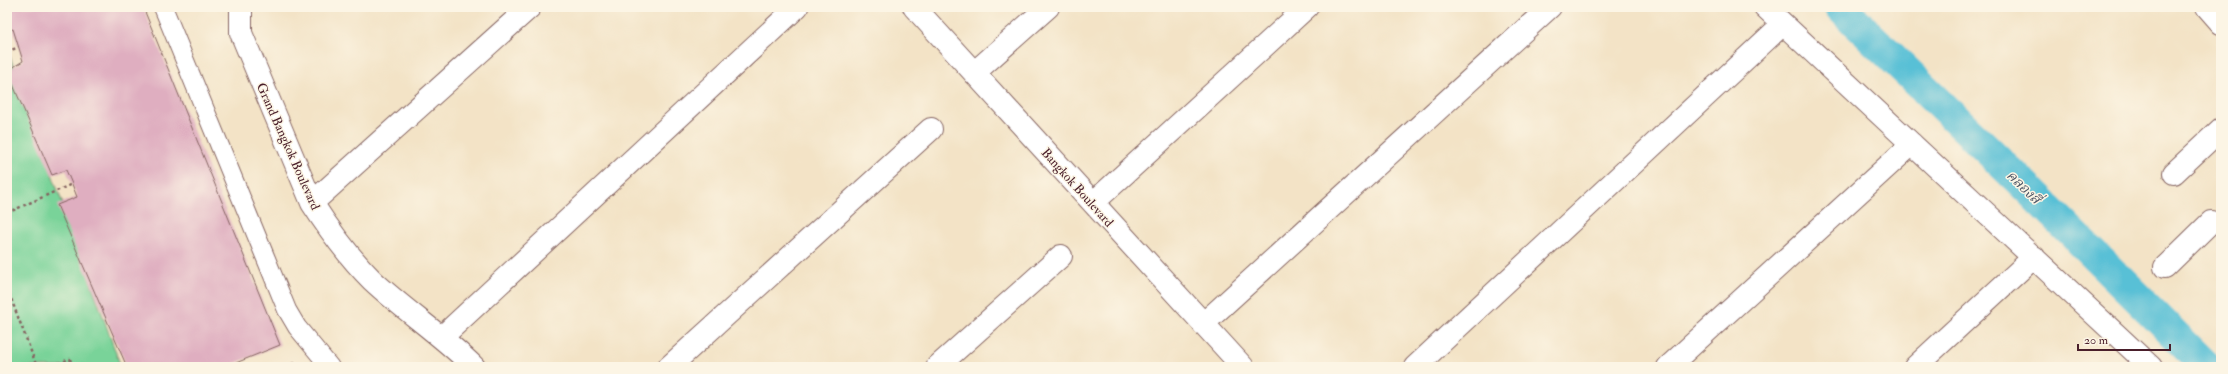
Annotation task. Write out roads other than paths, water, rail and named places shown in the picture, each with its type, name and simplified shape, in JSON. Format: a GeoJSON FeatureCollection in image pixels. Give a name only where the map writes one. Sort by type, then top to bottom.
{"type":"FeatureCollection","features":[{"type":"Feature","properties":{"kind":"street","name":"Grand Bangkok Boulevard"},"geometry":{"type":"LineString","coordinates":[[241,7],[240,33],[312,203],[340,243],[372,279],[408,311],[442,337],[474,367]]}},
{"type":"Feature","properties":{"kind":"street"},"geometry":{"type":"LineString","coordinates":[[312,203],[530,7]]}},
{"type":"Feature","properties":{"kind":"street"},"geometry":{"type":"LineString","coordinates":[[442,337],[797,7]]}},
{"type":"Feature","properties":{"kind":"street","name":"Bangkok Boulevard"},"geometry":{"type":"LineString","coordinates":[[914,7],[1243,367]]}},
{"type":"Feature","properties":{"kind":"street"},"geometry":{"type":"LineString","coordinates":[[974,73],[1048,7]]}},
{"type":"Feature","properties":{"kind":"street"},"geometry":{"type":"LineString","coordinates":[[1093,203],[1307,7]]}},
{"type":"Feature","properties":{"kind":"street"},"geometry":{"type":"LineString","coordinates":[[1203,324],[1550,7]]}},
{"type":"Feature","properties":{"kind":"street"},"geometry":{"type":"LineString","coordinates":[[1764,7],[2152,367]]}},
{"type":"Feature","properties":{"kind":"street"},"geometry":{"type":"LineString","coordinates":[[2207,7],[2221,23]]}},
{"type":"Feature","properties":{"kind":"street"},"geometry":{"type":"LineString","coordinates":[[1415,367],[1783,24]]}},
{"type":"Feature","properties":{"kind":"street"},"geometry":{"type":"LineString","coordinates":[[668,367],[931,129]]}},
{"type":"Feature","properties":{"kind":"street"},"geometry":{"type":"LineString","coordinates":[[2174,172],[2221,129]]}},
{"type":"Feature","properties":{"kind":"street"},"geometry":{"type":"LineString","coordinates":[[1668,367],[1912,144]]}},
{"type":"Feature","properties":{"kind":"street"},"geometry":{"type":"LineString","coordinates":[[2165,266],[2211,222]]}},
{"type":"Feature","properties":{"kind":"street"},"geometry":{"type":"LineString","coordinates":[[938,367],[1061,256]]}},
{"type":"Feature","properties":{"kind":"street"},"geometry":{"type":"LineString","coordinates":[[1915,367],[2034,257]]}},
{"type":"Feature","properties":{"kind":"lane"},"geometry":{"type":"LineString","coordinates":[[163,7],[287,310],[297,327],[330,367]]}},
{"type":"Feature","properties":{"kind":"waterway","name":"คลองสี่"},"geometry":{"type":"LineString","coordinates":[[1840,7],[2025,186],[2207,367]]}}]}
